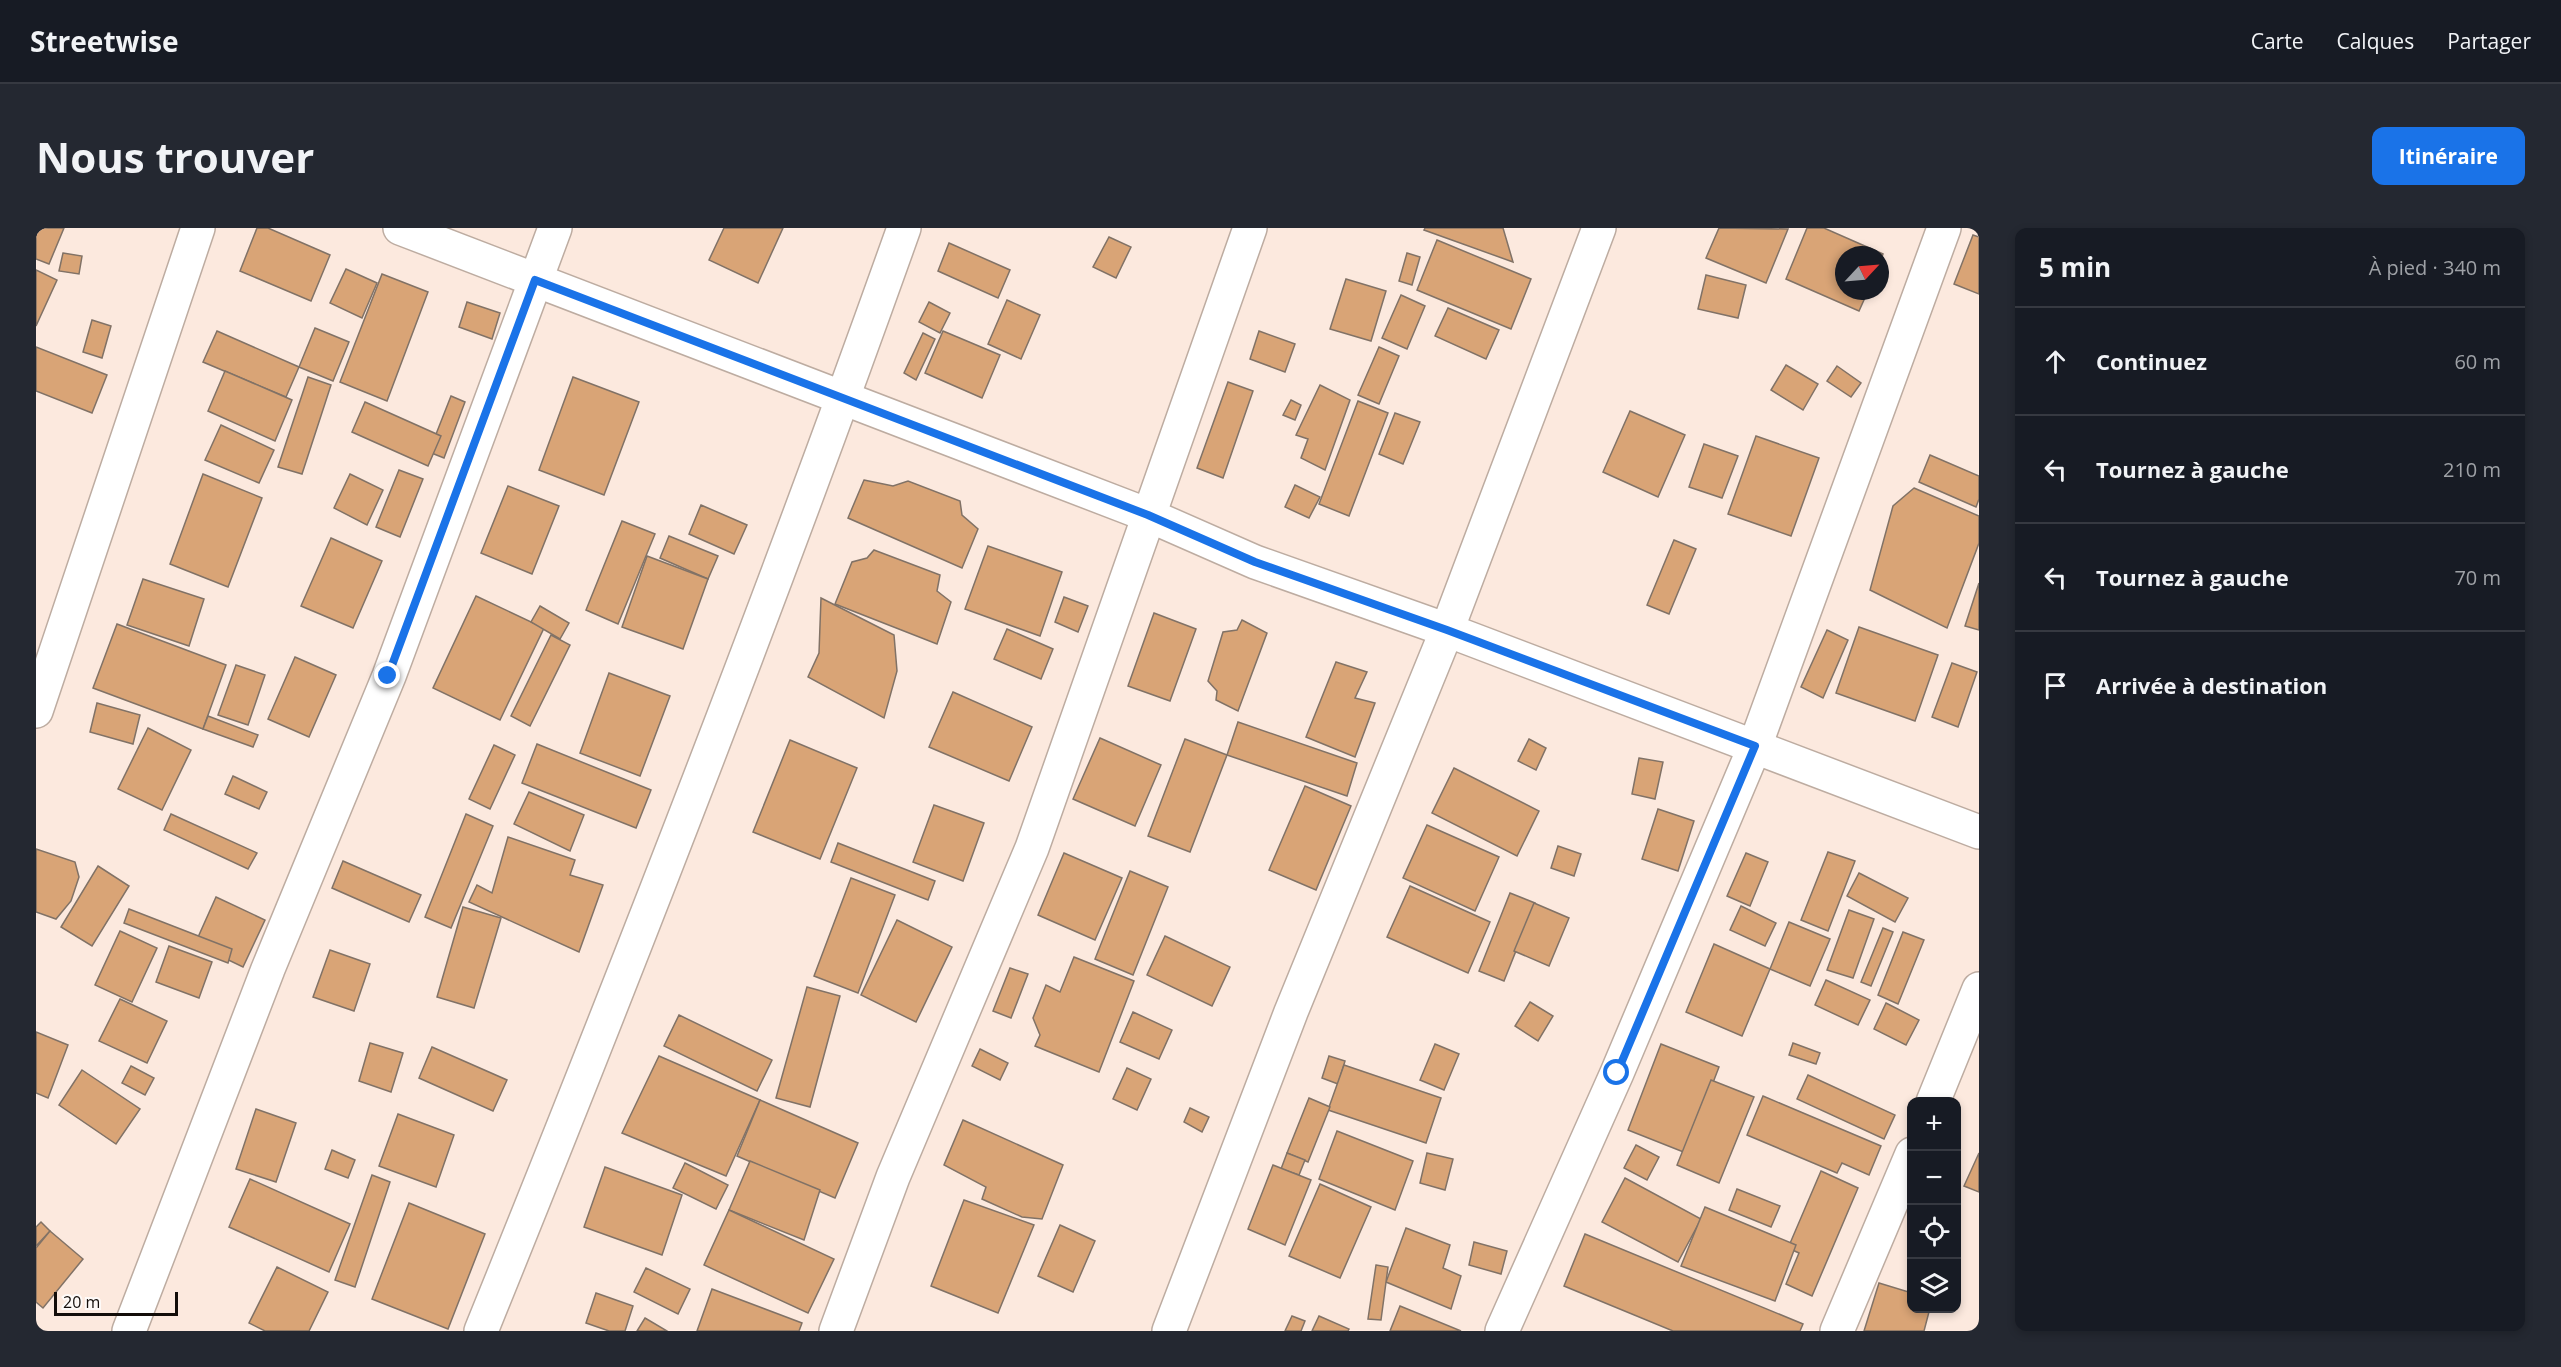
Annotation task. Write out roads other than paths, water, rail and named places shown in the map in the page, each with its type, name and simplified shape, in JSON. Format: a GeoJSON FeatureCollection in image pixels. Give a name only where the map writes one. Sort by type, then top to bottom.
{"type":"FeatureCollection","features":[{"type":"Feature","properties":{"kind":"street"},"geometry":{"type":"LineString","coordinates":[[36,711],[198,228]]}},
{"type":"Feature","properties":{"kind":"street"},"geometry":{"type":"LineString","coordinates":[[400,228],[1148,515],[1255,562],[1447,630],[1979,832]]}},
{"type":"Feature","properties":{"kind":"street"},"geometry":{"type":"LineString","coordinates":[[129,1331],[268,969],[388,676],[555,228]]}},
{"type":"Feature","properties":{"kind":"street"},"geometry":{"type":"LineString","coordinates":[[481,1331],[586,1071],[844,397],[904,228]]}},
{"type":"Feature","properties":{"kind":"street"},"geometry":{"type":"LineString","coordinates":[[836,1331],[893,1177],[1032,848],[1250,228]]}},
{"type":"Feature","properties":{"kind":"street"},"geometry":{"type":"LineString","coordinates":[[1169,1331],[1291,1012],[1447,630],[1599,228]]}},
{"type":"Feature","properties":{"kind":"street"},"geometry":{"type":"LineString","coordinates":[[1502,1331],[1617,1073],[1755,746],[1944,228]]}},
{"type":"Feature","properties":{"kind":"street"},"geometry":{"type":"LineString","coordinates":[[1935,1097],[1979,989]]}},
{"type":"Feature","properties":{"kind":"street"},"geometry":{"type":"LineString","coordinates":[[1837,1331],[1907,1164]]}}]}
